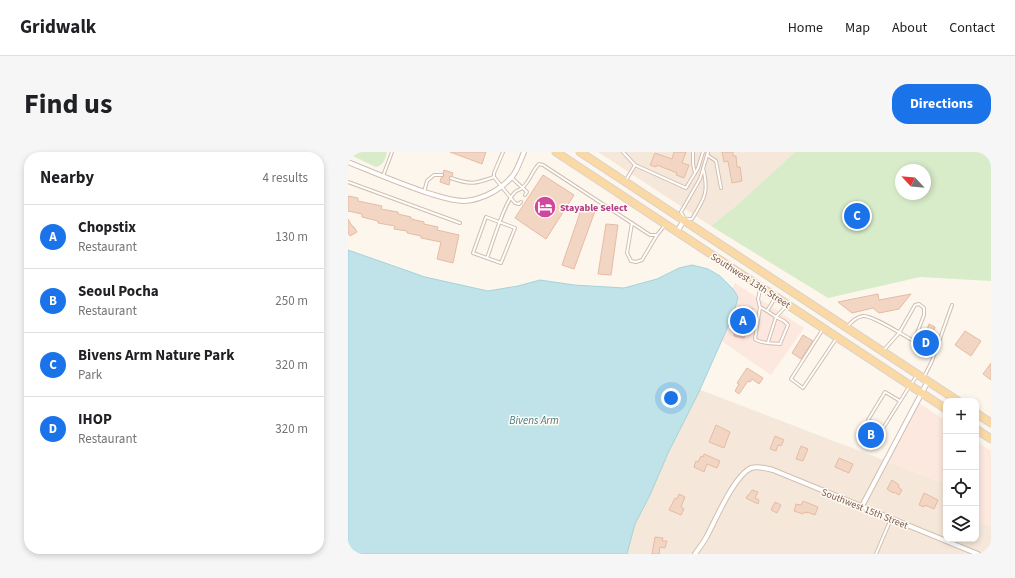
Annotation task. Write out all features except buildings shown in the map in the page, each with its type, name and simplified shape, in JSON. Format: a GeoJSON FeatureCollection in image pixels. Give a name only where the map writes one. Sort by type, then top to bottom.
{"type":"FeatureCollection","features":[{"type":"Feature","properties":{"kind":"main road","name":"Southwest 13th Street"},"geometry":{"type":"LineString","coordinates":[[556,152],[943,407]]}},
{"type":"Feature","properties":{"kind":"main road","name":"Southwest 13th Street"},"geometry":{"type":"LineString","coordinates":[[580,152],[953,398]]}},
{"type":"Feature","properties":{"kind":"main road"},"geometry":{"type":"LineString","coordinates":[[979,415],[991,423]]}},
{"type":"Feature","properties":{"kind":"main road"},"geometry":{"type":"LineString","coordinates":[[979,431],[991,439]]}},
{"type":"Feature","properties":{"kind":"street"},"geometry":{"type":"LineString","coordinates":[[348,162],[424,192],[443,198],[464,201],[478,198],[493,192],[501,186],[514,173],[524,152]]}},
{"type":"Feature","properties":{"kind":"street"},"geometry":{"type":"LineString","coordinates":[[678,232],[684,220]]}},
{"type":"Feature","properties":{"kind":"street"},"geometry":{"type":"LineString","coordinates":[[862,506],[921,392],[923,378]]}},
{"type":"Feature","properties":{"kind":"street","name":"Southwest 15th Street"},"geometry":{"type":"LineString","coordinates":[[695,554],[706,538],[740,477],[750,469],[757,467],[773,470],[978,554]]}},
{"type":"Feature","properties":{"kind":"lane"},"geometry":{"type":"LineString","coordinates":[[383,176],[392,152]]}},
{"type":"Feature","properties":{"kind":"lane"},"geometry":{"type":"LineString","coordinates":[[503,152],[494,173],[494,177],[515,203],[520,204],[521,202]]}},
{"type":"Feature","properties":{"kind":"lane"},"geometry":{"type":"LineString","coordinates":[[623,152],[635,165],[686,188],[698,168],[703,152]]}},
{"type":"Feature","properties":{"kind":"lane"},"geometry":{"type":"LineString","coordinates":[[693,152],[695,173]]}},
{"type":"Feature","properties":{"kind":"lane"},"geometry":{"type":"LineString","coordinates":[[703,168],[706,179],[706,191],[702,203],[692,219],[684,220],[681,212],[700,179],[703,168],[707,154],[716,161],[721,188]]}},
{"type":"Feature","properties":{"kind":"lane"},"geometry":{"type":"LineString","coordinates":[[487,258],[500,222],[511,198],[516,192],[524,187],[539,164],[543,165],[650,235],[657,235]]}},
{"type":"Feature","properties":{"kind":"lane"},"geometry":{"type":"LineString","coordinates":[[625,182],[635,165]]}},
{"type":"Feature","properties":{"kind":"lane"},"geometry":{"type":"LineString","coordinates":[[424,192],[427,181],[434,175],[442,175]]}},
{"type":"Feature","properties":{"kind":"lane"},"geometry":{"type":"LineString","coordinates":[[451,178],[466,184],[480,182],[494,177]]}},
{"type":"Feature","properties":{"kind":"lane"},"geometry":{"type":"LineString","coordinates":[[511,177],[524,187],[527,192],[525,195]]}},
{"type":"Feature","properties":{"kind":"lane"},"geometry":{"type":"LineString","coordinates":[[348,182],[460,223]]}},
{"type":"Feature","properties":{"kind":"lane"},"geometry":{"type":"LineString","coordinates":[[486,217],[515,228],[501,263],[487,258],[473,253],[486,217]]}},
{"type":"Feature","properties":{"kind":"lane"},"geometry":{"type":"LineString","coordinates":[[632,223],[627,254],[631,261],[636,262],[642,260],[665,224]]}},
{"type":"Feature","properties":{"kind":"lane"},"geometry":{"type":"LineString","coordinates":[[760,307],[784,321],[788,325],[780,344],[758,342],[754,338],[760,307],[758,299],[761,287]]}},
{"type":"Feature","properties":{"kind":"lane"},"geometry":{"type":"LineString","coordinates":[[767,311],[776,296]]}},
{"type":"Feature","properties":{"kind":"lane"},"geometry":{"type":"LineString","coordinates":[[768,342],[776,317],[787,304]]}},
{"type":"Feature","properties":{"kind":"lane"},"geometry":{"type":"LineString","coordinates":[[847,328],[856,319],[864,316],[870,316],[899,333],[914,341],[924,316],[924,308],[919,304],[915,306],[899,333],[882,351]]}},
{"type":"Feature","properties":{"kind":"lane"},"geometry":{"type":"LineString","coordinates":[[900,401],[885,392],[868,420],[882,430],[910,385],[923,378],[932,361],[952,305]]}},
{"type":"Feature","properties":{"kind":"lane"},"geometry":{"type":"LineString","coordinates":[[824,328],[791,379],[803,388],[838,337]]}},
{"type":"Feature","properties":{"kind":"lane"},"geometry":{"type":"LineString","coordinates":[[876,554],[891,518]]}},
{"type":"Feature","properties":{"kind":"shaded area"},"geometry":{"type":"Polygon","coordinates":[[[598,152],[795,152],[736,206],[711,226],[598,152]]]}},
{"type":"Feature","properties":{"kind":"shaded area"},"geometry":{"type":"Polygon","coordinates":[[[735,283],[804,328],[771,375],[713,335],[735,283]]]}},
{"type":"Feature","properties":{"kind":"shaded area"},"geometry":{"type":"Polygon","coordinates":[[[693,387],[943,483],[943,542],[979,542],[979,521],[991,526],[991,554],[578,554],[693,387]]]}},
{"type":"Feature","properties":{"kind":"shaded area"},"geometry":{"type":"Polygon","coordinates":[[[919,403],[943,419],[943,483],[886,461],[919,403]]]}},
{"type":"Feature","properties":{"kind":"shaded area"},"geometry":{"type":"Polygon","coordinates":[[[979,443],[991,451],[991,526],[979,521],[979,443]]]}},
{"type":"Feature","properties":{"kind":"green space"},"geometry":{"type":"Polygon","coordinates":[[[348,152],[387,152],[385,159],[379,166],[376,167],[348,154],[348,152]]]}},
{"type":"Feature","properties":{"kind":"green space"},"geometry":{"type":"Polygon","coordinates":[[[795,152],[991,152],[991,281],[920,277],[828,298],[711,226],[736,206],[795,152]]]}},
{"type":"Feature","properties":{"kind":"water","name":"Bivens Arm"},"geometry":{"type":"Polygon","coordinates":[[[348,250],[425,277],[488,291],[518,286],[540,280],[574,285],[624,288],[657,279],[679,268],[692,265],[708,269],[720,276],[733,289],[738,297],[734,313],[698,394],[669,451],[650,495],[635,524],[627,554],[348,554],[348,250]]]}},
{"type":"Feature","properties":{"kind":"place","name":"Stayable Select"},"geometry":{"type":"Point","coordinates":[545,207]}},
{"type":"Feature","properties":{"kind":"place","name":"Bivens Arm Nature Park"},"geometry":{"type":"Point","coordinates":[857,216]}},
{"type":"Feature","properties":{"kind":"place","name":"Chopstix"},"geometry":{"type":"Point","coordinates":[743,321]}},
{"type":"Feature","properties":{"kind":"place","name":"IHOP"},"geometry":{"type":"Point","coordinates":[926,343]}},
{"type":"Feature","properties":{"kind":"place","name":"Seoul Pocha"},"geometry":{"type":"Point","coordinates":[871,435]}}]}
